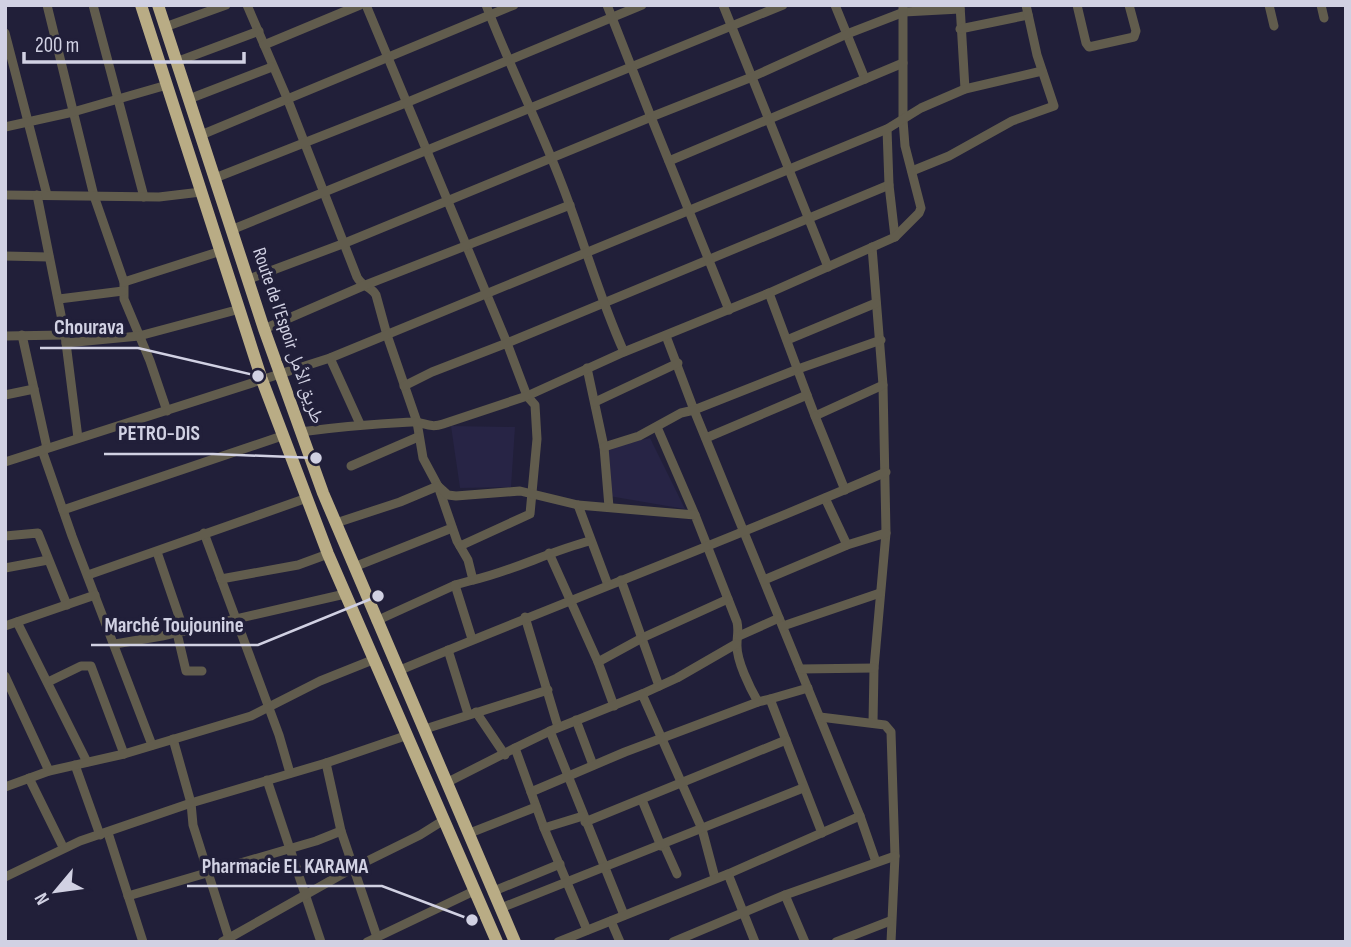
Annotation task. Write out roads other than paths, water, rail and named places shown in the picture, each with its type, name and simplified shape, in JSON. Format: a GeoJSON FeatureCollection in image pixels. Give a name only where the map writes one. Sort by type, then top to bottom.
{"type":"FeatureCollection","features":[{"type":"Feature","properties":{"kind":"highway","name":"Route de l’Espoir طريق الأمل"},"geometry":{"type":"LineString","coordinates":[[141,5],[282,436],[328,554],[408,735],[493,940]]}},
{"type":"Feature","properties":{"kind":"highway","name":"Route de l’Espoir طريق الأمل"},"geometry":{"type":"LineString","coordinates":[[158,5],[300,432],[376,621],[515,942]]}},
{"type":"Feature","properties":{"kind":"street"},"geometry":{"type":"LineString","coordinates":[[47,5],[94,196],[167,411]]}},
{"type":"Feature","properties":{"kind":"street"},"geometry":{"type":"LineString","coordinates":[[93,5],[144,197]]}},
{"type":"Feature","properties":{"kind":"street"},"geometry":{"type":"LineString","coordinates":[[166,27],[226,5]]}},
{"type":"Feature","properties":{"kind":"street"},"geometry":{"type":"LineString","coordinates":[[247,5],[287,98],[357,277],[363,286],[370,287],[376,295],[417,422],[418,437],[427,469],[438,486],[452,528],[470,565],[473,580]]}},
{"type":"Feature","properties":{"kind":"street"},"geometry":{"type":"LineString","coordinates":[[264,45],[360,5]]}},
{"type":"Feature","properties":{"kind":"street"},"geometry":{"type":"LineString","coordinates":[[366,5],[536,413],[537,439],[530,514],[460,546]]}},
{"type":"Feature","properties":{"kind":"street"},"geometry":{"type":"LineString","coordinates":[[486,5],[551,157],[624,352]]}},
{"type":"Feature","properties":{"kind":"street"},"geometry":{"type":"LineString","coordinates":[[201,135],[514,5]]}},
{"type":"Feature","properties":{"kind":"street"},"geometry":{"type":"LineString","coordinates":[[607,5],[729,310]]}},
{"type":"Feature","properties":{"kind":"street"},"geometry":{"type":"LineString","coordinates":[[215,178],[642,5]]}},
{"type":"Feature","properties":{"kind":"street"},"geometry":{"type":"LineString","coordinates":[[723,5],[828,267]]}},
{"type":"Feature","properties":{"kind":"street"},"geometry":{"type":"LineString","coordinates":[[232,230],[530,106],[783,5]]}},
{"type":"Feature","properties":{"kind":"street"},"geometry":{"type":"LineString","coordinates":[[835,5],[865,79]]}},
{"type":"Feature","properties":{"kind":"street"},"geometry":{"type":"LineString","coordinates":[[1077,5],[1089,47],[1134,37],[1136,31],[1129,5]]}},
{"type":"Feature","properties":{"kind":"street"},"geometry":{"type":"LineString","coordinates":[[1269,5],[1274,26]]}},
{"type":"Feature","properties":{"kind":"street"},"geometry":{"type":"LineString","coordinates":[[1321,5],[1324,18]]}},
{"type":"Feature","properties":{"kind":"street"},"geometry":{"type":"LineString","coordinates":[[249,279],[345,243],[752,77],[904,9],[960,7],[965,89]]}},
{"type":"Feature","properties":{"kind":"street"},"geometry":{"type":"LineString","coordinates":[[300,432],[360,424],[417,422],[436,427],[527,396],[895,237],[919,214],[920,208],[905,146],[904,9]]}},
{"type":"Feature","properties":{"kind":"street"},"geometry":{"type":"LineString","coordinates":[[912,171],[949,156],[1012,121],[1052,108],[1055,103],[1042,71],[1027,10],[960,29]]}},
{"type":"Feature","properties":{"kind":"street"},"geometry":{"type":"LineString","coordinates":[[176,62],[259,31]]}},
{"type":"Feature","properties":{"kind":"street"},"geometry":{"type":"LineString","coordinates":[[5,33],[28,120],[42,195],[49,257],[65,339],[78,438]]}},
{"type":"Feature","properties":{"kind":"street"},"geometry":{"type":"LineString","coordinates":[[669,161],[903,63]]}},
{"type":"Feature","properties":{"kind":"street"},"geometry":{"type":"LineString","coordinates":[[189,99],[272,67]]}},
{"type":"Feature","properties":{"kind":"street"},"geometry":{"type":"LineString","coordinates":[[5,462],[330,358],[887,129],[935,100],[965,89],[1042,71]]}},
{"type":"Feature","properties":{"kind":"street"},"geometry":{"type":"LineString","coordinates":[[5,77],[16,73]]}},
{"type":"Feature","properties":{"kind":"street"},"geometry":{"type":"LineString","coordinates":[[5,127],[73,112],[167,85]]}},
{"type":"Feature","properties":{"kind":"street"},"geometry":{"type":"LineString","coordinates":[[887,129],[889,185],[895,237]]}},
{"type":"Feature","properties":{"kind":"street"},"geometry":{"type":"LineString","coordinates":[[404,386],[444,367],[889,185]]}},
{"type":"Feature","properties":{"kind":"street"},"geometry":{"type":"LineString","coordinates":[[5,194],[159,197],[201,192]]}},
{"type":"Feature","properties":{"kind":"street"},"geometry":{"type":"LineString","coordinates":[[264,328],[570,205]]}},
{"type":"Feature","properties":{"kind":"street"},"geometry":{"type":"LineString","coordinates":[[872,247],[881,340],[886,472],[886,533],[874,668],[873,723]]}},
{"type":"Feature","properties":{"kind":"street"},"geometry":{"type":"LineString","coordinates":[[58,299],[123,286],[221,251]]}},
{"type":"Feature","properties":{"kind":"street"},"geometry":{"type":"LineString","coordinates":[[5,256],[49,257]]}},
{"type":"Feature","properties":{"kind":"street"},"geometry":{"type":"LineString","coordinates":[[769,293],[845,490]]}},
{"type":"Feature","properties":{"kind":"street"},"geometry":{"type":"LineString","coordinates":[[788,340],[876,303]]}},
{"type":"Feature","properties":{"kind":"street"},"geometry":{"type":"LineString","coordinates":[[5,336],[65,339],[139,335],[240,309]]}},
{"type":"Feature","properties":{"kind":"street"},"geometry":{"type":"LineString","coordinates":[[22,335],[45,449],[63,510],[152,745]]}},
{"type":"Feature","properties":{"kind":"street"},"geometry":{"type":"LineString","coordinates":[[666,336],[860,816],[876,862]]}},
{"type":"Feature","properties":{"kind":"street"},"geometry":{"type":"LineString","coordinates":[[604,447],[629,440],[681,413],[881,340]]}},
{"type":"Feature","properties":{"kind":"street"},"geometry":{"type":"LineString","coordinates":[[330,358],[360,424]]}},
{"type":"Feature","properties":{"kind":"street"},"geometry":{"type":"LineString","coordinates":[[595,402],[678,363]]}},
{"type":"Feature","properties":{"kind":"street"},"geometry":{"type":"LineString","coordinates":[[587,368],[604,447],[609,507]]}},
{"type":"Feature","properties":{"kind":"street"},"geometry":{"type":"LineString","coordinates":[[815,416],[883,385]]}},
{"type":"Feature","properties":{"kind":"street"},"geometry":{"type":"LineString","coordinates":[[5,395],[34,389]]}},
{"type":"Feature","properties":{"kind":"street"},"geometry":{"type":"LineString","coordinates":[[706,438],[807,395]]}},
{"type":"Feature","properties":{"kind":"street"},"geometry":{"type":"LineString","coordinates":[[657,427],[709,546],[737,622],[746,679],[758,702]]}},
{"type":"Feature","properties":{"kind":"street"},"geometry":{"type":"LineString","coordinates":[[63,510],[282,436]]}},
{"type":"Feature","properties":{"kind":"street"},"geometry":{"type":"LineString","coordinates":[[351,466],[418,437]]}},
{"type":"Feature","properties":{"kind":"street"},"geometry":{"type":"LineString","coordinates":[[398,671],[886,472]]}},
{"type":"Feature","properties":{"kind":"street"},"geometry":{"type":"LineString","coordinates":[[438,486],[448,495],[456,496],[532,492],[578,505],[695,515]]}},
{"type":"Feature","properties":{"kind":"street"},"geometry":{"type":"LineString","coordinates":[[336,523],[438,486]]}},
{"type":"Feature","properties":{"kind":"street"},"geometry":{"type":"LineString","coordinates":[[88,575],[307,498]]}},
{"type":"Feature","properties":{"kind":"street"},"geometry":{"type":"LineString","coordinates":[[825,498],[847,545]]}},
{"type":"Feature","properties":{"kind":"street"},"geometry":{"type":"LineString","coordinates":[[578,505],[608,585]]}},
{"type":"Feature","properties":{"kind":"street"},"geometry":{"type":"LineString","coordinates":[[354,567],[452,528]]}},
{"type":"Feature","properties":{"kind":"street"},"geometry":{"type":"LineString","coordinates":[[5,536],[37,533],[67,605]]}},
{"type":"Feature","properties":{"kind":"street"},"geometry":{"type":"LineString","coordinates":[[204,533],[269,707],[290,773]]}},
{"type":"Feature","properties":{"kind":"street"},"geometry":{"type":"LineString","coordinates":[[765,580],[847,545],[886,533]]}},
{"type":"Feature","properties":{"kind":"street"},"geometry":{"type":"LineString","coordinates":[[376,621],[455,585],[494,575],[549,553],[590,541]]}},
{"type":"Feature","properties":{"kind":"street"},"geometry":{"type":"LineString","coordinates":[[157,552],[180,632],[186,671],[202,671]]}},
{"type":"Feature","properties":{"kind":"street"},"geometry":{"type":"LineString","coordinates":[[549,553],[598,662],[614,705]]}},
{"type":"Feature","properties":{"kind":"street"},"geometry":{"type":"LineString","coordinates":[[221,579],[298,565],[328,554]]}},
{"type":"Feature","properties":{"kind":"street"},"geometry":{"type":"LineString","coordinates":[[5,568],[48,560]]}},
{"type":"Feature","properties":{"kind":"street"},"geometry":{"type":"LineString","coordinates":[[621,580],[659,686]]}},
{"type":"Feature","properties":{"kind":"street"},"geometry":{"type":"LineString","coordinates":[[455,585],[472,639]]}},
{"type":"Feature","properties":{"kind":"street"},"geometry":{"type":"LineString","coordinates":[[448,782],[554,729],[659,686],[738,640],[781,622],[880,593]]}},
{"type":"Feature","properties":{"kind":"street"},"geometry":{"type":"LineString","coordinates":[[115,644],[345,594]]}},
{"type":"Feature","properties":{"kind":"street"},"geometry":{"type":"LineString","coordinates":[[5,626],[95,595]]}},
{"type":"Feature","properties":{"kind":"street"},"geometry":{"type":"LineString","coordinates":[[598,662],[642,638],[728,599]]}},
{"type":"Feature","properties":{"kind":"street"},"geometry":{"type":"LineString","coordinates":[[525,617],[548,690],[554,729],[568,776],[624,915]]}},
{"type":"Feature","properties":{"kind":"street"},"geometry":{"type":"LineString","coordinates":[[17,622],[86,762]]}},
{"type":"Feature","properties":{"kind":"street"},"geometry":{"type":"LineString","coordinates":[[448,650],[472,713],[505,755]]}},
{"type":"Feature","properties":{"kind":"street"},"geometry":{"type":"LineString","coordinates":[[5,787],[49,771],[124,754],[251,716],[320,681],[375,659]]}},
{"type":"Feature","properties":{"kind":"street"},"geometry":{"type":"LineString","coordinates":[[48,682],[81,667],[91,666],[124,754]]}},
{"type":"Feature","properties":{"kind":"street"},"geometry":{"type":"LineString","coordinates":[[800,669],[874,668]]}},
{"type":"Feature","properties":{"kind":"street"},"geometry":{"type":"LineString","coordinates":[[5,676],[49,771]]}},
{"type":"Feature","properties":{"kind":"street"},"geometry":{"type":"LineString","coordinates":[[531,792],[593,765],[758,702],[808,688]]}},
{"type":"Feature","properties":{"kind":"street"},"geometry":{"type":"LineString","coordinates":[[425,729],[548,690]]}},
{"type":"Feature","properties":{"kind":"street"},"geometry":{"type":"LineString","coordinates":[[642,694],[702,830],[715,878]]}},
{"type":"Feature","properties":{"kind":"street"},"geometry":{"type":"LineString","coordinates":[[770,699],[822,833]]}},
{"type":"Feature","properties":{"kind":"street"},"geometry":{"type":"LineString","coordinates":[[820,717],[886,725],[891,733],[895,856],[891,942]]}},
{"type":"Feature","properties":{"kind":"street"},"geometry":{"type":"LineString","coordinates":[[576,720],[593,765]]}},
{"type":"Feature","properties":{"kind":"street"},"geometry":{"type":"LineString","coordinates":[[5,877],[64,847],[191,803],[326,763],[408,735]]}},
{"type":"Feature","properties":{"kind":"street"},"geometry":{"type":"LineString","coordinates":[[173,739],[191,803],[193,825],[209,871],[227,940],[444,820]]}},
{"type":"Feature","properties":{"kind":"street"},"geometry":{"type":"LineString","coordinates":[[544,828],[584,819],[642,800],[786,740]]}},
{"type":"Feature","properties":{"kind":"street"},"geometry":{"type":"LineString","coordinates":[[515,748],[544,828],[587,930]]}},
{"type":"Feature","properties":{"kind":"street"},"geometry":{"type":"LineString","coordinates":[[326,763],[341,831],[377,937]]}},
{"type":"Feature","properties":{"kind":"street"},"geometry":{"type":"LineString","coordinates":[[75,765],[128,896],[143,942]]}},
{"type":"Feature","properties":{"kind":"street"},"geometry":{"type":"LineString","coordinates":[[29,778],[64,847]]}},
{"type":"Feature","properties":{"kind":"street"},"geometry":{"type":"LineString","coordinates":[[267,779],[321,942]]}},
{"type":"Feature","properties":{"kind":"street"},"geometry":{"type":"LineString","coordinates":[[501,908],[803,788]]}},
{"type":"Feature","properties":{"kind":"street"},"geometry":{"type":"LineString","coordinates":[[642,800],[677,874]]}},
{"type":"Feature","properties":{"kind":"street"},"geometry":{"type":"LineString","coordinates":[[470,833],[536,807]]}},
{"type":"Feature","properties":{"kind":"street"},"geometry":{"type":"LineString","coordinates":[[558,942],[728,874],[860,816]]}},
{"type":"Feature","properties":{"kind":"street"},"geometry":{"type":"LineString","coordinates":[[128,896],[341,831]]}},
{"type":"Feature","properties":{"kind":"street"},"geometry":{"type":"LineString","coordinates":[[673,942],[785,895],[895,856]]}},
{"type":"Feature","properties":{"kind":"street"},"geometry":{"type":"LineString","coordinates":[[494,891],[560,864]]}},
{"type":"Feature","properties":{"kind":"street"},"geometry":{"type":"LineString","coordinates":[[728,874],[755,942]]}},
{"type":"Feature","properties":{"kind":"street"},"geometry":{"type":"LineString","coordinates":[[367,942],[474,891]]}},
{"type":"Feature","properties":{"kind":"street"},"geometry":{"type":"LineString","coordinates":[[785,895],[805,942]]}},
{"type":"Feature","properties":{"kind":"street"},"geometry":{"type":"LineString","coordinates":[[611,921],[620,942]]}},
{"type":"Feature","properties":{"kind":"street"},"geometry":{"type":"LineString","coordinates":[[836,942],[890,921]]}},
{"type":"Feature","properties":{"kind":"place","name":"Chourava"},"geometry":{"type":"Point","coordinates":[258,376]}},
{"type":"Feature","properties":{"kind":"place","name":"PETRO-DIS"},"geometry":{"type":"Point","coordinates":[316,458]}},
{"type":"Feature","properties":{"kind":"place","name":"Marché Toujounine"},"geometry":{"type":"Point","coordinates":[378,596]}},
{"type":"Feature","properties":{"kind":"place","name":"Pharmacie EL KARAMA"},"geometry":{"type":"Point","coordinates":[472,920]}}]}
